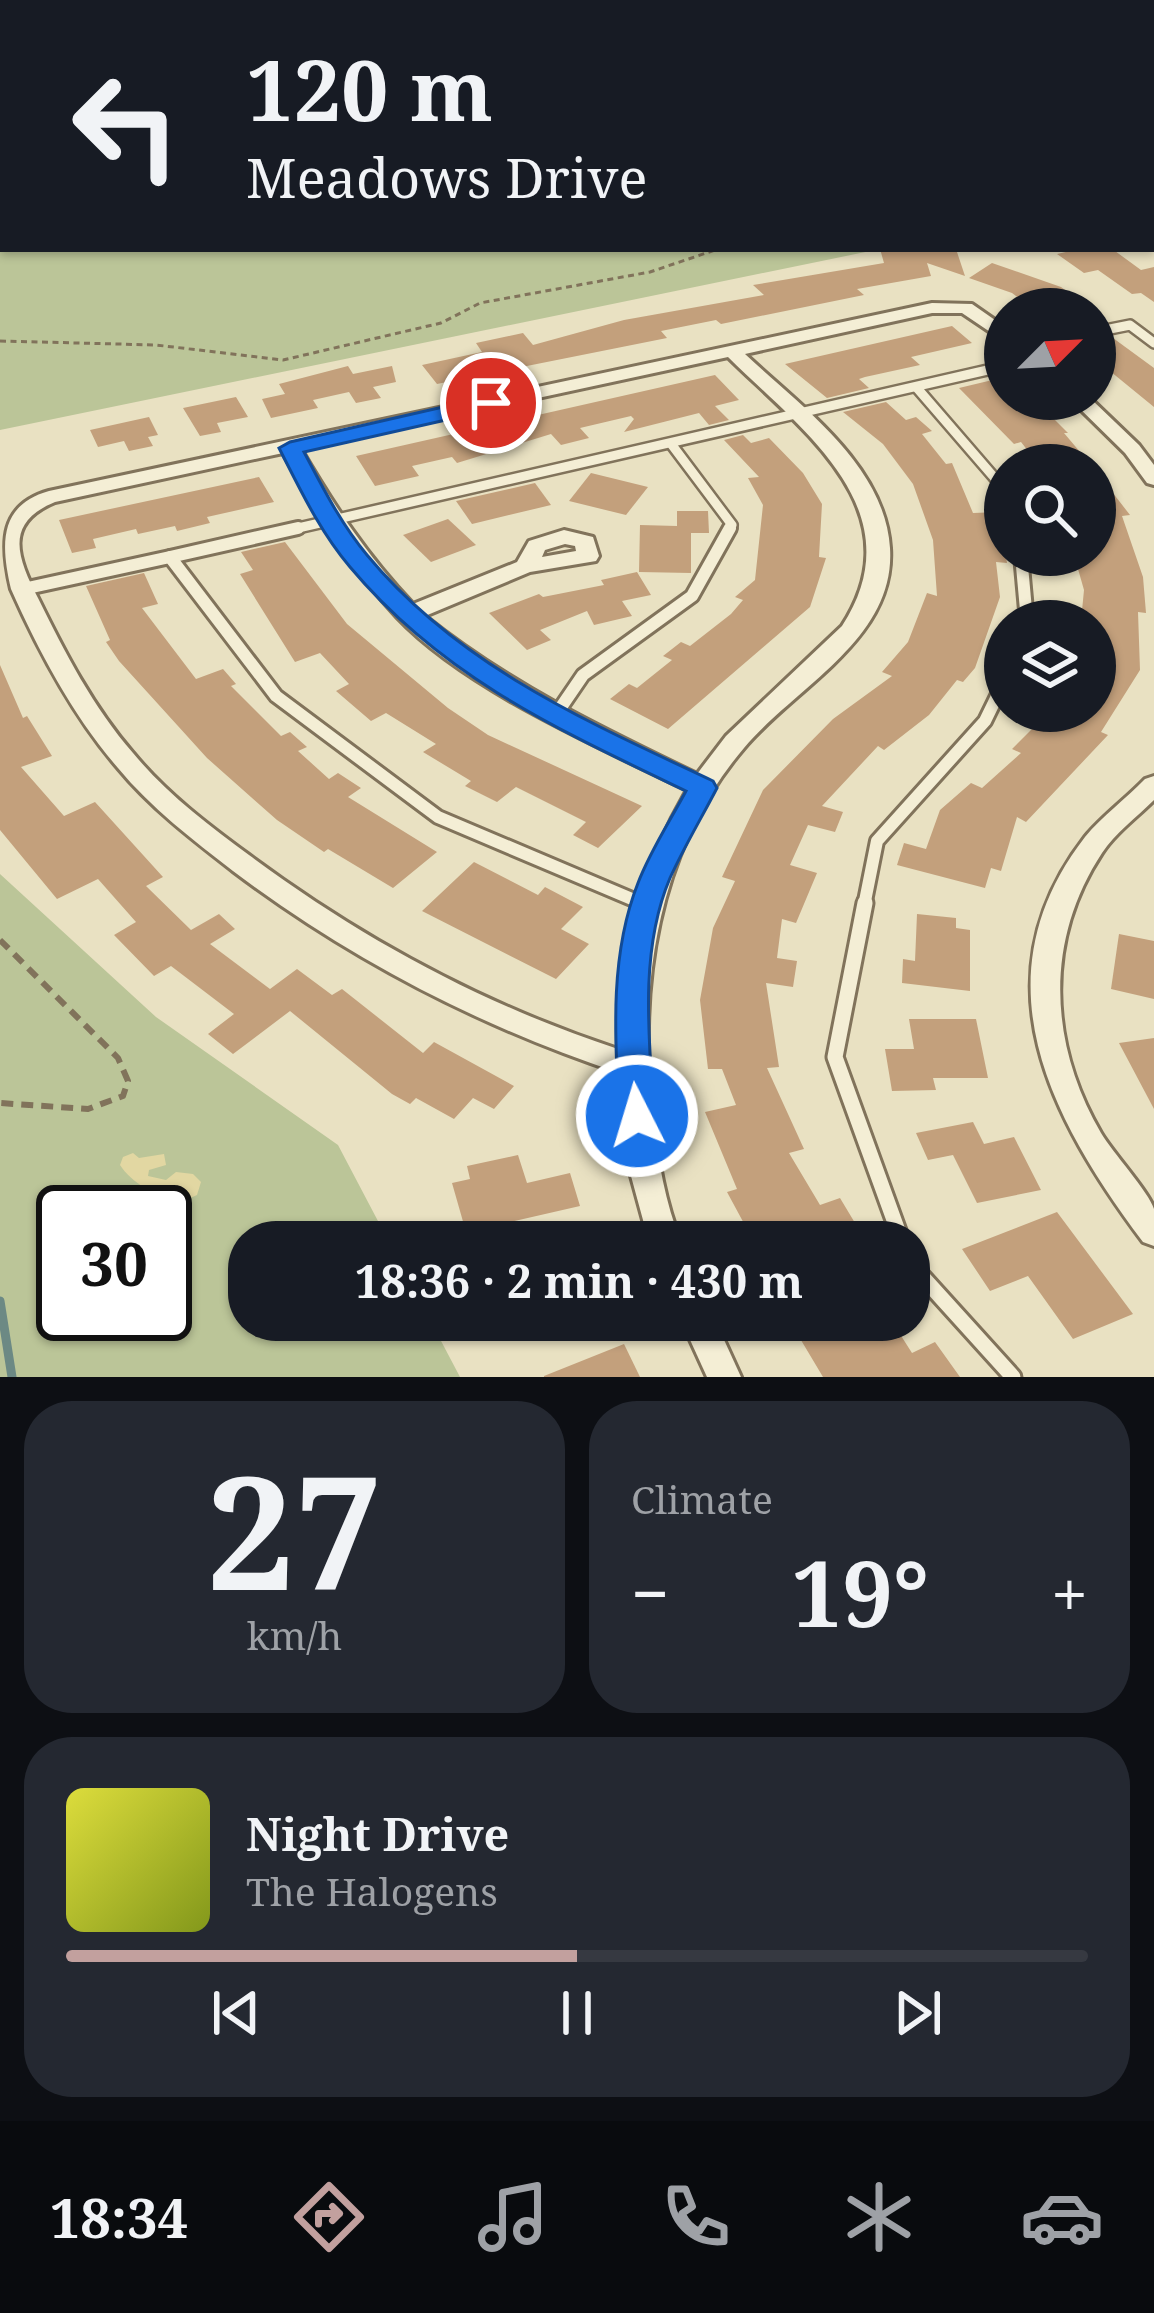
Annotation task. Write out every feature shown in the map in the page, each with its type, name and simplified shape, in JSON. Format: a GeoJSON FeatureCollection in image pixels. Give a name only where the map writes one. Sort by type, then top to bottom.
{"type":"FeatureCollection","features":[{"type":"Feature","properties":{"kind":"street"},"geometry":{"type":"LineString","coordinates":[[631,1065],[494,1016],[322,923],[170,808],[116,749],[68,682],[23,589],[7,528],[12,517],[28,503],[945,305],[966,308],[984,321]]}},
{"type":"Feature","properties":{"kind":"street"},"geometry":{"type":"LineString","coordinates":[[660,1221],[642,1150],[631,1065],[635,954],[654,880],[703,788],[734,743],[836,650],[865,609],[880,563],[875,524],[845,463],[733,352]]}},
{"type":"Feature","properties":{"kind":"street"},"geometry":{"type":"LineString","coordinates":[[1102,420],[1154,479]]}},
{"type":"Feature","properties":{"kind":"street"},"geometry":{"type":"LineString","coordinates":[[290,448],[328,520],[407,614],[498,686],[703,788]]}},
{"type":"Feature","properties":{"kind":"street"},"geometry":{"type":"LineString","coordinates":[[407,614],[525,566]]}},
{"type":"Feature","properties":{"kind":"street"},"geometry":{"type":"LineString","coordinates":[[1154,785],[1092,846],[1060,902],[1045,970],[1051,1049],[1062,1095],[1115,1183],[1154,1232]]}},
{"type":"Feature","properties":{"kind":"street"},"geometry":{"type":"LineString","coordinates":[[708,1341],[724,1377]]}},
{"type":"Feature","properties":{"kind":"lane"},"geometry":{"type":"LineString","coordinates":[[1116,328],[1130,325],[1154,343]]}},
{"type":"Feature","properties":{"kind":"lane"},"geometry":{"type":"LineString","coordinates":[[23,589],[984,371]]}},
{"type":"Feature","properties":{"kind":"lane"},"geometry":{"type":"LineString","coordinates":[[917,388],[984,466]]}},
{"type":"Feature","properties":{"kind":"lane"},"geometry":{"type":"LineString","coordinates":[[554,717],[583,676],[692,596],[732,525],[672,445]]}},
{"type":"Feature","properties":{"kind":"lane"},"geometry":{"type":"LineString","coordinates":[[170,556],[276,696],[438,817],[646,905]]}},
{"type":"Feature","properties":{"kind":"lane"},"geometry":{"type":"LineString","coordinates":[[894,1221],[835,1057],[877,842],[984,722]]}},
{"type":"Feature","properties":{"kind":"lane"},"geometry":{"type":"LineString","coordinates":[[930,1285],[1013,1377]]}},
{"type":"Feature","properties":{"kind":"path"},"geometry":{"type":"LineString","coordinates":[[0,341],[157,345],[283,360],[441,323],[480,303],[640,274],[709,252]]}},
{"type":"Feature","properties":{"kind":"path"},"geometry":{"type":"LineString","coordinates":[[0,940],[118,1058],[128,1080],[124,1092],[111,1102],[82,1113],[0,1103]]}},
{"type":"Feature","properties":{"kind":"green space"},"geometry":{"type":"Polygon","coordinates":[[[0,252],[865,252],[0,430],[0,252]]]}},
{"type":"Feature","properties":{"kind":"green space"},"geometry":{"type":"Polygon","coordinates":[[[0,874],[156,1017],[338,1145],[378,1221],[228,1221],[228,1341],[441,1341],[460,1377],[0,1377],[0,874]]]}},
{"type":"Feature","properties":{"kind":"sand"},"geometry":{"type":"Polygon","coordinates":[[[164,1154],[166,1165],[149,1170],[148,1176],[166,1180],[176,1172],[193,1174],[201,1182],[197,1195],[192,1196],[192,1185],[141,1185],[120,1165],[123,1157],[164,1154]]]}},
{"type":"Feature","properties":{"kind":"building"},"geometry":{"type":"Polygon","coordinates":[[[881,252],[957,252],[965,276],[927,263],[931,276],[857,289],[864,295],[661,331],[667,338],[437,384],[422,365],[482,352],[476,343],[523,333],[533,345],[624,320],[764,295],[753,285],[884,263],[881,252]]]}},
{"type":"Feature","properties":{"kind":"building"},"geometry":{"type":"Polygon","coordinates":[[[1116,252],[1141,270],[1154,267],[1154,302],[1141,293],[1132,294],[1098,270],[1084,273],[1057,254],[1116,252]]]}},
{"type":"Feature","properties":{"kind":"building"},"geometry":{"type":"Polygon","coordinates":[[[992,263],[1062,288],[998,288],[969,278],[992,263]]]}},
{"type":"Feature","properties":{"kind":"building"},"geometry":{"type":"Polygon","coordinates":[[[952,326],[972,343],[911,357],[920,365],[859,379],[869,388],[827,398],[785,364],[952,326]]]}},
{"type":"Feature","properties":{"kind":"building"},"geometry":{"type":"Polygon","coordinates":[[[1116,340],[1154,368],[1154,407],[1116,376],[1116,340]]]}},
{"type":"Feature","properties":{"kind":"building"},"geometry":{"type":"Polygon","coordinates":[[[348,366],[353,374],[392,366],[396,382],[373,387],[381,398],[356,403],[349,392],[313,400],[318,408],[271,418],[262,399],[285,394],[279,384],[348,366]]]}},
{"type":"Feature","properties":{"kind":"building"},"geometry":{"type":"Polygon","coordinates":[[[715,375],[739,400],[715,406],[729,420],[709,425],[699,413],[624,432],[634,419],[631,416],[580,428],[589,438],[561,445],[551,434],[457,463],[452,457],[412,466],[419,476],[375,486],[356,456],[715,375]]]}},
{"type":"Feature","properties":{"kind":"building"},"geometry":{"type":"Polygon","coordinates":[[[984,382],[984,413],[959,388],[984,382]]]}},
{"type":"Feature","properties":{"kind":"building"},"geometry":{"type":"Polygon","coordinates":[[[236,397],[248,417],[217,423],[221,432],[200,436],[183,408],[236,397]]]}},
{"type":"Feature","properties":{"kind":"building"},"geometry":{"type":"Polygon","coordinates":[[[886,402],[906,420],[916,417],[932,431],[922,434],[946,464],[952,463],[973,513],[984,513],[984,576],[998,576],[1000,597],[984,600],[984,642],[975,668],[963,682],[957,680],[929,715],[884,750],[878,746],[822,806],[843,812],[835,832],[808,825],[790,865],[817,873],[796,923],[782,919],[777,958],[797,961],[793,987],[766,983],[779,1067],[767,1068],[804,1149],[789,1153],[820,1205],[840,1198],[854,1221],[743,1221],[727,1192],[737,1189],[705,1112],[736,1105],[722,1069],[708,1069],[700,1000],[713,928],[735,881],[722,877],[763,790],[833,719],[892,676],[882,672],[908,642],[927,593],[937,596],[933,540],[913,484],[883,444],[843,412],[886,402]]]}},
{"type":"Feature","properties":{"kind":"building"},"geometry":{"type":"Polygon","coordinates":[[[149,417],[158,435],[148,437],[153,446],[129,451],[124,441],[98,447],[90,430],[149,417]]]}},
{"type":"Feature","properties":{"kind":"building"},"geometry":{"type":"Polygon","coordinates":[[[990,420],[1055,420],[1073,444],[1021,442],[1014,444],[990,420]]]}},
{"type":"Feature","properties":{"kind":"building"},"geometry":{"type":"Polygon","coordinates":[[[743,435],[751,443],[769,438],[803,473],[822,504],[819,557],[826,558],[810,607],[668,729],[610,699],[629,684],[637,688],[672,660],[663,656],[681,642],[690,646],[731,614],[743,600],[735,597],[755,580],[763,505],[748,478],[759,477],[724,440],[743,435]]]}},
{"type":"Feature","properties":{"kind":"building"},"geometry":{"type":"Polygon","coordinates":[[[591,473],[648,487],[626,515],[569,501],[591,473]]]}},
{"type":"Feature","properties":{"kind":"building"},"geometry":{"type":"Polygon","coordinates":[[[259,477],[274,502],[207,517],[210,523],[177,531],[175,526],[138,534],[136,529],[93,539],[96,548],[72,553],[59,520],[259,477]]]}},
{"type":"Feature","properties":{"kind":"building"},"geometry":{"type":"Polygon","coordinates":[[[535,483],[551,505],[472,524],[456,501],[535,483]]]}},
{"type":"Feature","properties":{"kind":"building"},"geometry":{"type":"Polygon","coordinates":[[[1116,497],[1130,515],[1122,516],[1143,577],[1146,613],[1138,612],[1140,670],[1116,708],[1116,600],[1083,600],[1080,576],[1116,576],[1116,497]]]}},
{"type":"Feature","properties":{"kind":"building"},"geometry":{"type":"Polygon","coordinates":[[[677,511],[708,511],[709,533],[691,533],[691,573],[639,572],[640,525],[677,526],[677,511]]]}},
{"type":"Feature","properties":{"kind":"building"},"geometry":{"type":"Polygon","coordinates":[[[448,519],[476,545],[431,562],[403,535],[448,519]]]}},
{"type":"Feature","properties":{"kind":"building"},"geometry":{"type":"Polygon","coordinates":[[[285,542],[347,624],[448,708],[488,735],[642,806],[598,848],[573,835],[586,822],[516,787],[497,802],[465,786],[471,781],[423,752],[436,744],[386,713],[371,721],[336,691],[349,684],[320,653],[295,662],[240,574],[253,570],[241,552],[285,542]]]}},
{"type":"Feature","properties":{"kind":"building"},"geometry":{"type":"Polygon","coordinates":[[[637,572],[651,595],[622,601],[632,616],[594,625],[587,611],[540,630],[551,640],[527,650],[489,613],[539,594],[604,585],[601,580],[637,572]]]}},
{"type":"Feature","properties":{"kind":"building"},"geometry":{"type":"Polygon","coordinates":[[[144,573],[158,604],[142,608],[196,679],[223,669],[236,684],[231,686],[281,736],[290,732],[307,747],[298,751],[329,779],[338,773],[361,788],[348,797],[437,852],[393,888],[328,849],[324,852],[277,820],[207,758],[119,661],[106,642],[110,640],[86,586],[144,573]]]}},
{"type":"Feature","properties":{"kind":"building"},"geometry":{"type":"Polygon","coordinates":[[[0,665],[23,718],[27,716],[52,756],[21,767],[64,816],[95,802],[163,877],[146,886],[191,930],[219,914],[235,929],[210,944],[270,989],[297,969],[332,995],[342,989],[423,1053],[434,1042],[514,1086],[494,1109],[473,1098],[454,1119],[416,1098],[410,1104],[392,1094],[290,1011],[233,1054],[208,1034],[234,1014],[171,966],[154,976],[114,935],[136,922],[98,879],[57,899],[0,830],[0,665]]]}},
{"type":"Feature","properties":{"kind":"building"},"geometry":{"type":"Polygon","coordinates":[[[1029,732],[1108,735],[1026,822],[1017,817],[1001,871],[991,868],[985,888],[897,865],[904,843],[926,849],[940,810],[971,783],[982,788],[1021,753],[1012,749],[1029,732]]]}},
{"type":"Feature","properties":{"kind":"building"},"geometry":{"type":"Polygon","coordinates":[[[474,862],[538,895],[545,887],[583,907],[561,929],[589,944],[556,979],[422,911],[474,862]]]}},
{"type":"Feature","properties":{"kind":"building"},"geometry":{"type":"Polygon","coordinates":[[[917,914],[956,918],[956,928],[970,930],[970,991],[902,983],[903,959],[915,961],[917,914]]]}},
{"type":"Feature","properties":{"kind":"building"},"geometry":{"type":"Polygon","coordinates":[[[1119,934],[1154,941],[1154,999],[1111,989],[1119,934]]]}},
{"type":"Feature","properties":{"kind":"building"},"geometry":{"type":"Polygon","coordinates":[[[909,1019],[976,1019],[988,1078],[933,1078],[936,1090],[892,1091],[885,1049],[914,1049],[909,1019]]]}},
{"type":"Feature","properties":{"kind":"building"},"geometry":{"type":"Polygon","coordinates":[[[1154,1038],[1154,1109],[1119,1043],[1154,1038]]]}},
{"type":"Feature","properties":{"kind":"building"},"geometry":{"type":"Polygon","coordinates":[[[973,1122],[984,1144],[1014,1137],[1041,1190],[977,1203],[953,1155],[928,1160],[916,1133],[973,1122]]]}},
{"type":"Feature","properties":{"kind":"building"},"geometry":{"type":"Polygon","coordinates":[[[518,1155],[527,1183],[570,1173],[580,1206],[514,1221],[463,1221],[452,1183],[470,1179],[467,1166],[518,1155]]]}},
{"type":"Feature","properties":{"kind":"building"},"geometry":{"type":"Polygon","coordinates":[[[1057,1212],[1133,1314],[1073,1339],[1028,1276],[990,1291],[962,1249],[1057,1212]]]}},
{"type":"Feature","properties":{"kind":"building"},"geometry":{"type":"Polygon","coordinates":[[[802,1341],[904,1341],[912,1353],[935,1342],[960,1377],[823,1377],[802,1341]]]}},
{"type":"Feature","properties":{"kind":"building"},"geometry":{"type":"Polygon","coordinates":[[[624,1344],[640,1377],[544,1377],[544,1376],[624,1344]]]}},
{"type":"Feature","properties":{"kind":"waterway"},"geometry":{"type":"LineString","coordinates":[[0,1301],[12,1377]]}},
{"type":"Feature","properties":{"kind":"route"},"geometry":{"type":"LineString","coordinates":[[491,403],[290,448],[328,520],[359,562],[454,655],[541,711],[703,788],[654,880],[642,918],[631,1015],[631,1081],[637,1116]]}}]}
